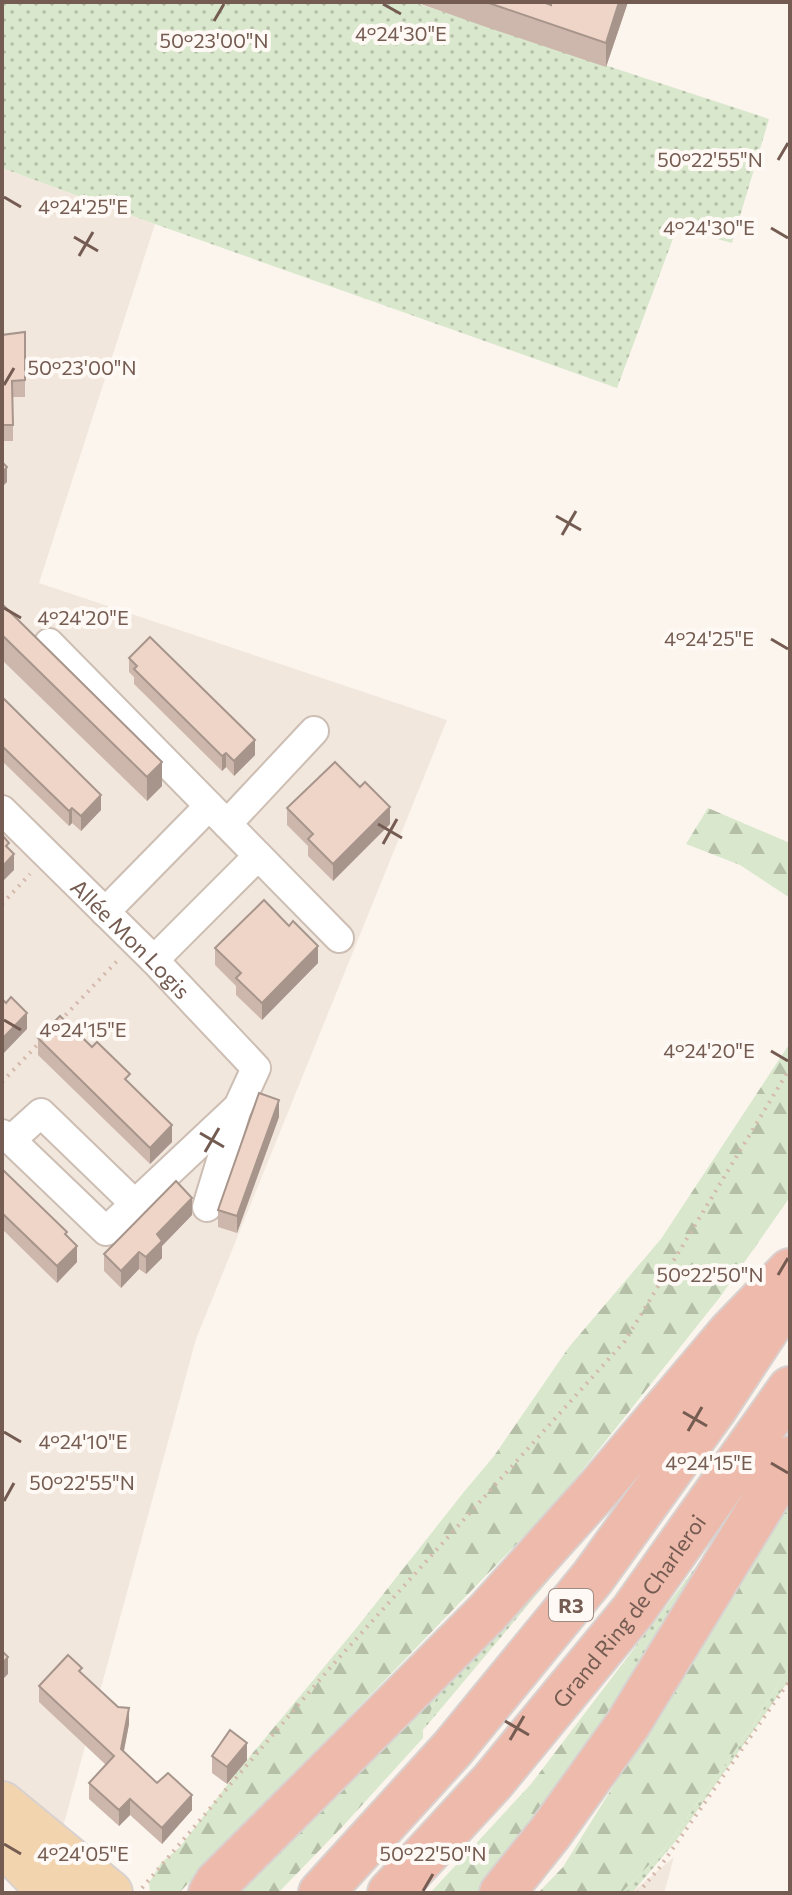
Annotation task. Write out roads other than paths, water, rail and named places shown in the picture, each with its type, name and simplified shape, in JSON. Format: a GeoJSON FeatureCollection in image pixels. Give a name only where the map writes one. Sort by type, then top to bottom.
{"type":"FeatureCollection","features":[{"type":"Feature","properties":{"kind":"highway"},"geometry":{"type":"LineString","coordinates":[[210,1890],[487,1613],[600,1487],[730,1333],[790,1271]]}},
{"type":"Feature","properties":{"kind":"highway","name":"R3"},"geometry":{"type":"LineString","coordinates":[[321,1893],[453,1748],[593,1577],[714,1409],[790,1293]]}},
{"type":"Feature","properties":{"kind":"highway","name":"Grand Ring de Charleroi"},"geometry":{"type":"LineString","coordinates":[[390,1893],[493,1781],[633,1611],[790,1389]]}},
{"type":"Feature","properties":{"kind":"highway"},"geometry":{"type":"LineString","coordinates":[[502,1893],[550,1833],[628,1724],[790,1459]]}},
{"type":"Feature","properties":{"kind":"main road"},"geometry":{"type":"LineString","coordinates":[[2,1804],[110,1893]]}},
{"type":"Feature","properties":{"kind":"main road"},"geometry":{"type":"LineString","coordinates":[[2,1842],[52,1893]]}},
{"type":"Feature","properties":{"kind":"street"},"geometry":{"type":"LineString","coordinates":[[49,643],[339,938]]}},
{"type":"Feature","properties":{"kind":"street"},"geometry":{"type":"LineString","coordinates":[[105,912],[314,731]]}},
{"type":"Feature","properties":{"kind":"street","name":"Allée Mon Logis"},"geometry":{"type":"LineString","coordinates":[[2,810],[256,1068],[238,1107]]}},
{"type":"Feature","properties":{"kind":"street"},"geometry":{"type":"LineString","coordinates":[[144,951],[258,856]]}},
{"type":"Feature","properties":{"kind":"street"},"geometry":{"type":"LineString","coordinates":[[135,1204],[41,1113],[7,1137],[106,1231],[135,1204],[238,1107]]}},
{"type":"Feature","properties":{"kind":"street"},"geometry":{"type":"LineString","coordinates":[[207,1207],[238,1107]]}}]}
